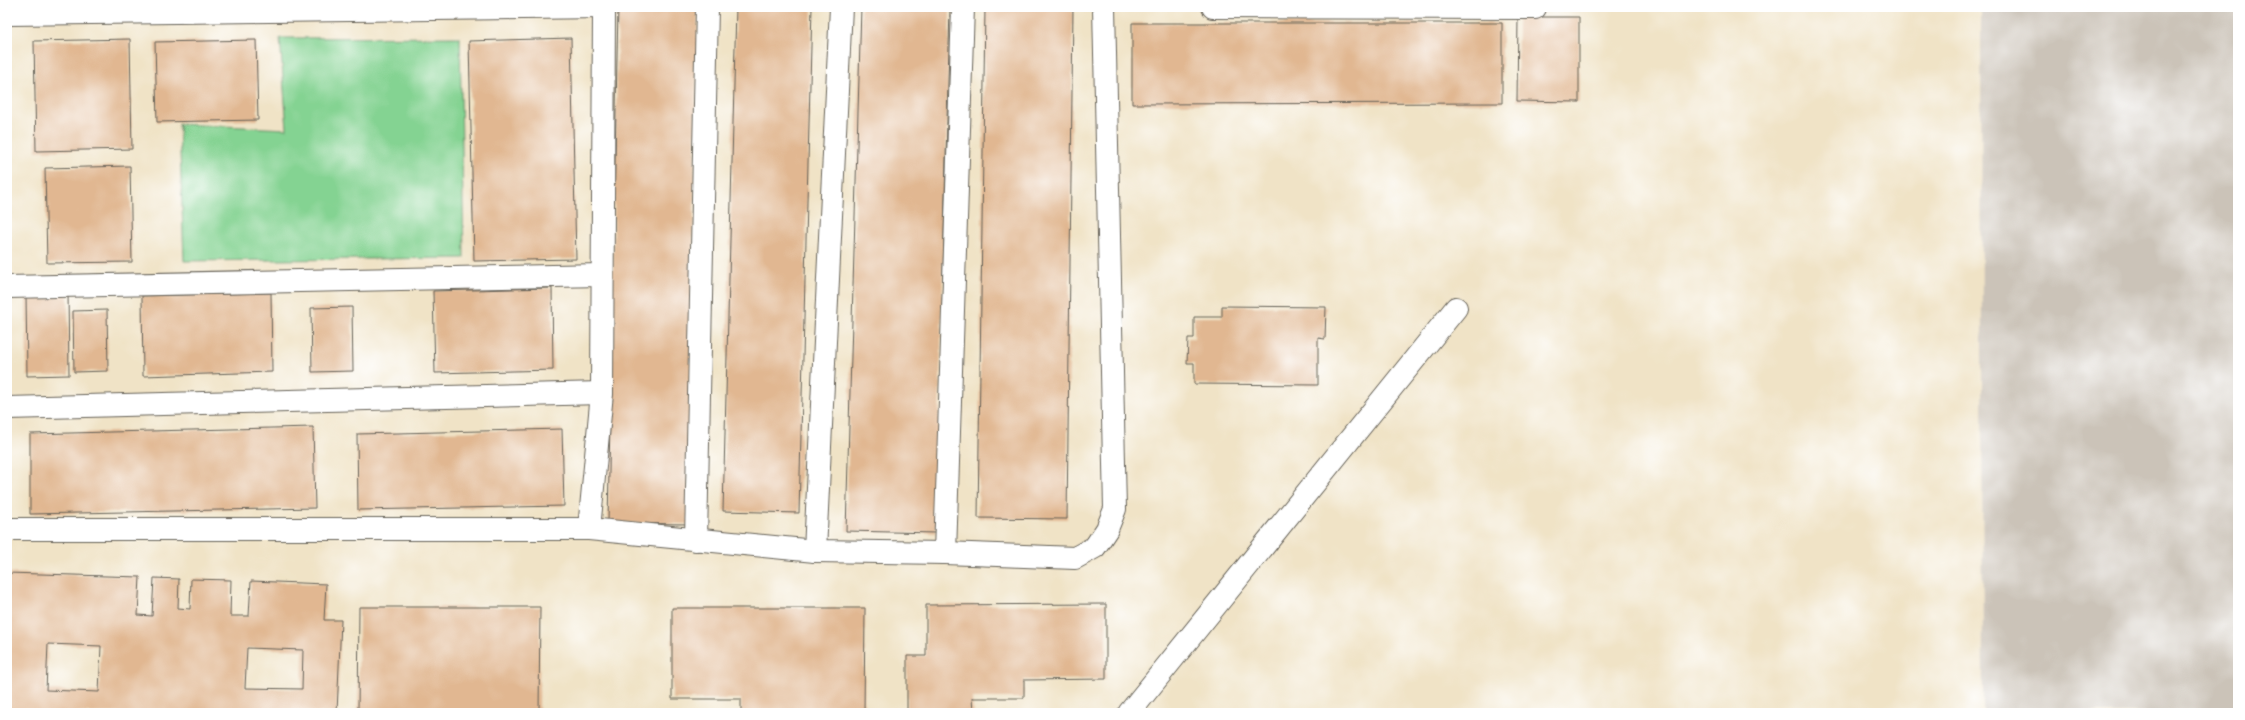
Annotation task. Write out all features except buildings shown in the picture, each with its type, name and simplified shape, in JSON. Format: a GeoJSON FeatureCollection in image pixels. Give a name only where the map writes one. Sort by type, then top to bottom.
{"type":"FeatureCollection","features":[{"type":"Feature","properties":{"kind":"street"},"geometry":{"type":"LineString","coordinates":[[7,14],[604,7],[602,393],[589,529]]}},
{"type":"Feature","properties":{"kind":"street"},"geometry":{"type":"LineString","coordinates":[[696,540],[707,7]]}},
{"type":"Feature","properties":{"kind":"street"},"geometry":{"type":"LineString","coordinates":[[815,552],[841,7]]}},
{"type":"Feature","properties":{"kind":"street"},"geometry":{"type":"LineString","coordinates":[[945,553],[964,7]]}},
{"type":"Feature","properties":{"kind":"street"},"geometry":{"type":"LineString","coordinates":[[7,529],[589,529],[815,552],[945,553],[1075,558],[1095,546],[1108,529],[1116,509],[1104,7]]}},
{"type":"Feature","properties":{"kind":"street"},"geometry":{"type":"LineString","coordinates":[[1213,7],[1535,8]]}},
{"type":"Feature","properties":{"kind":"street"},"geometry":{"type":"LineString","coordinates":[[7,287],[602,275]]}},
{"type":"Feature","properties":{"kind":"street"},"geometry":{"type":"LineString","coordinates":[[1129,713],[1456,308]]}},
{"type":"Feature","properties":{"kind":"street"},"geometry":{"type":"LineString","coordinates":[[7,408],[602,393]]}},
{"type":"Feature","properties":{"kind":"shaded area"},"geometry":{"type":"Polygon","coordinates":[[[1981,7],[2238,7],[2238,713],[1983,713],[1981,7]]]}},
{"type":"Feature","properties":{"kind":"green space"},"geometry":{"type":"Polygon","coordinates":[[[460,37],[464,258],[184,261],[179,124],[287,129],[280,38],[460,37]]]}}]}
